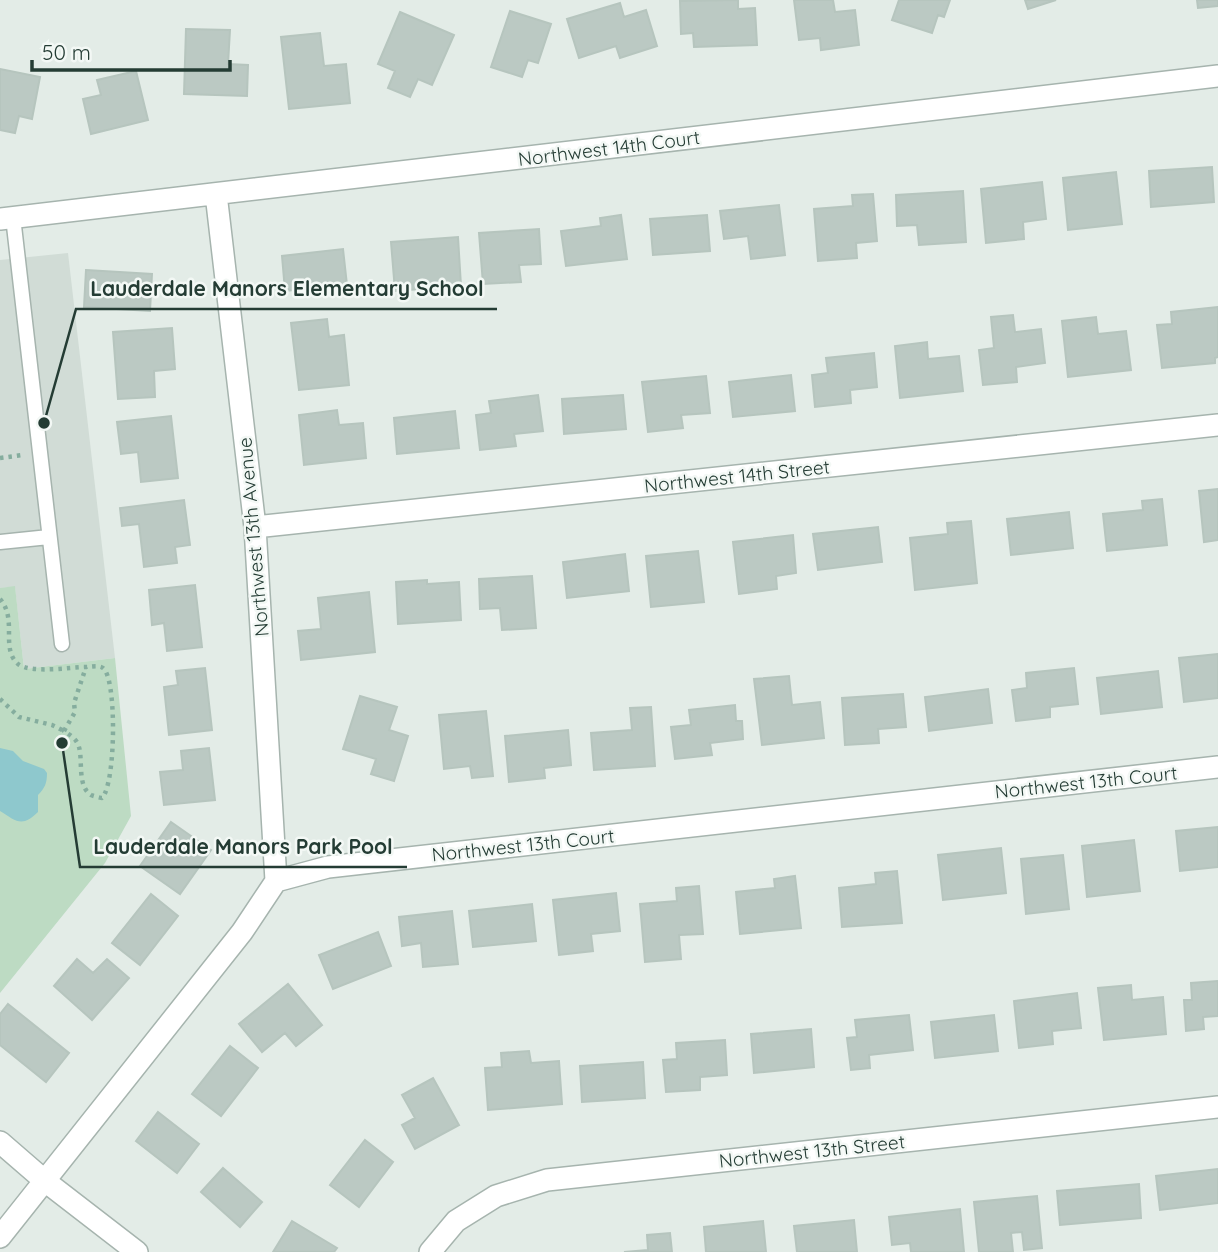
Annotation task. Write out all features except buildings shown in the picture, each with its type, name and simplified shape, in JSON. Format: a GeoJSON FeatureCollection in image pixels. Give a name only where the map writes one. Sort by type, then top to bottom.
{"type":"FeatureCollection","features":[{"type":"Feature","properties":{"kind":"street","name":"Northwest 14th Court"},"geometry":{"type":"LineString","coordinates":[[6,218],[1218,76]]}},
{"type":"Feature","properties":{"kind":"street","name":"Northwest 13th Avenue"},"geometry":{"type":"LineString","coordinates":[[216,194],[255,527],[276,881]]}},
{"type":"Feature","properties":{"kind":"street","name":"Northwest 14th Street"},"geometry":{"type":"LineString","coordinates":[[255,527],[1218,425]]}},
{"type":"Feature","properties":{"kind":"street","name":"Northwest 13th Court"},"geometry":{"type":"LineString","coordinates":[[276,881],[328,867],[1218,766]]}},
{"type":"Feature","properties":{"kind":"street"},"geometry":{"type":"LineString","coordinates":[[0,1237],[242,932],[276,881]]}},
{"type":"Feature","properties":{"kind":"street","name":"Northwest 13th Street"},"geometry":{"type":"LineString","coordinates":[[430,1252],[456,1222],[496,1196],[547,1180],[1218,1107]]}},
{"type":"Feature","properties":{"kind":"street"},"geometry":{"type":"LineString","coordinates":[[0,1142],[45,1181],[137,1252]]}},
{"type":"Feature","properties":{"kind":"lane"},"geometry":{"type":"LineString","coordinates":[[6,218],[62,644]]}},
{"type":"Feature","properties":{"kind":"lane"},"geometry":{"type":"LineString","coordinates":[[0,542],[49,537]]}},
{"type":"Feature","properties":{"kind":"path"},"geometry":{"type":"LineString","coordinates":[[0,599],[9,618],[9,647],[12,658],[21,666],[32,669],[100,666],[104,669],[111,695],[114,742],[106,795],[102,798],[92,796],[86,789],[82,779],[79,744],[72,736],[52,725],[19,717],[0,699]]}},
{"type":"Feature","properties":{"kind":"path"},"geometry":{"type":"LineString","coordinates":[[64,731],[75,712],[74,703],[86,667]]}},
{"type":"Feature","properties":{"kind":"shaded area"},"geometry":{"type":"Polygon","coordinates":[[[68,253],[115,658],[24,669],[15,587],[0,588],[0,260],[68,253]]]}},
{"type":"Feature","properties":{"kind":"green space"},"geometry":{"type":"Polygon","coordinates":[[[15,586],[24,669],[115,658],[131,816],[105,863],[0,993],[0,588],[15,586]]]}},
{"type":"Feature","properties":{"kind":"water"},"geometry":{"type":"Polygon","coordinates":[[[0,748],[13,751],[23,761],[44,769],[47,773],[45,785],[38,795],[38,812],[28,820],[15,820],[0,811],[0,748]]]}},
{"type":"Feature","properties":{"kind":"place","name":"Lauderdale Manors Elementary School"},"geometry":{"type":"Point","coordinates":[44,423]}},
{"type":"Feature","properties":{"kind":"place","name":"Lauderdale Manors Park Pool"},"geometry":{"type":"Point","coordinates":[62,743]}}]}
